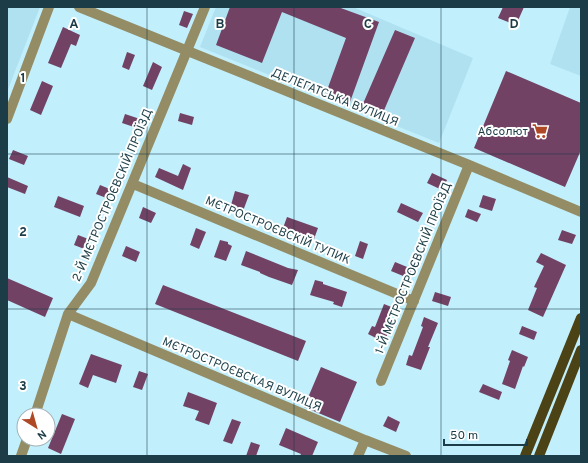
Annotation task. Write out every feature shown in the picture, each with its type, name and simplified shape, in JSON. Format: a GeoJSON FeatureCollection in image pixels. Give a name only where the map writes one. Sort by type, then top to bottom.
{"type":"FeatureCollection","features":[{"type":"Feature","properties":{"kind":"main road"},"geometry":{"type":"LineString","coordinates":[[526,456],[581,318]]}},
{"type":"Feature","properties":{"kind":"main road"},"geometry":{"type":"LineString","coordinates":[[539,456],[581,350]]}},
{"type":"Feature","properties":{"kind":"street"},"geometry":{"type":"LineString","coordinates":[[7,119],[50,7]]}},
{"type":"Feature","properties":{"kind":"street","name":"ДЕЛЕГАТСЬКА ВУЛИЦЯ"},"geometry":{"type":"LineString","coordinates":[[79,7],[581,212]]}},
{"type":"Feature","properties":{"kind":"street","name":"2-Й МЄТРОСТРОЄВСКІЙ ПРОЇЗД"},"geometry":{"type":"LineString","coordinates":[[38,407],[68,314],[91,282],[133,184],[186,50],[205,7]]}},
{"type":"Feature","properties":{"kind":"street","name":"1-Й МЄТРОСТРОЄВСКІЙ ПРОЇЗД"},"geometry":{"type":"LineString","coordinates":[[381,381],[469,166]]}},
{"type":"Feature","properties":{"kind":"street","name":"МЄТРОСТРОЄВСКІЙ ТУПИК"},"geometry":{"type":"LineString","coordinates":[[133,184],[414,301]]}},
{"type":"Feature","properties":{"kind":"street","name":"МЄТРОСТРОЄВСКАЯ ВУЛИЦЯ"},"geometry":{"type":"LineString","coordinates":[[68,314],[406,456]]}},
{"type":"Feature","properties":{"kind":"street"},"geometry":{"type":"LineString","coordinates":[[358,456],[365,440]]}},
{"type":"Feature","properties":{"kind":"shaded area"},"geometry":{"type":"Polygon","coordinates":[[[7,7],[40,7],[7,92],[7,7]]]}},
{"type":"Feature","properties":{"kind":"shaded area"},"geometry":{"type":"Polygon","coordinates":[[[216,7],[353,7],[473,58],[439,143],[200,47],[216,7]]]}},
{"type":"Feature","properties":{"kind":"shaded area"},"geometry":{"type":"Polygon","coordinates":[[[570,7],[581,7],[581,76],[550,64],[570,7]]]}},
{"type":"Feature","properties":{"kind":"building"},"geometry":{"type":"Polygon","coordinates":[[[230,7],[338,7],[379,22],[350,102],[326,93],[346,38],[282,12],[262,63],[216,45],[230,7]]]}},
{"type":"Feature","properties":{"kind":"building"},"geometry":{"type":"Polygon","coordinates":[[[503,7],[524,7],[516,25],[498,18],[503,7]]]}},
{"type":"Feature","properties":{"kind":"building"},"geometry":{"type":"Polygon","coordinates":[[[184,11],[193,14],[187,28],[179,25],[184,11]]]}},
{"type":"Feature","properties":{"kind":"building"},"geometry":{"type":"Polygon","coordinates":[[[63,27],[80,35],[76,46],[71,44],[61,68],[48,63],[63,27]]]}},
{"type":"Feature","properties":{"kind":"building"},"geometry":{"type":"Polygon","coordinates":[[[395,30],[415,38],[382,115],[362,106],[395,30]]]}},
{"type":"Feature","properties":{"kind":"building"},"geometry":{"type":"Polygon","coordinates":[[[127,52],[135,55],[129,70],[122,67],[127,52]]]}},
{"type":"Feature","properties":{"kind":"building"},"geometry":{"type":"Polygon","coordinates":[[[153,62],[162,67],[152,90],[143,86],[153,62]]]}},
{"type":"Feature","properties":{"kind":"building"},"geometry":{"type":"Polygon","coordinates":[[[506,71],[581,103],[581,150],[565,187],[474,148],[506,71]]]}},
{"type":"Feature","properties":{"kind":"building"},"geometry":{"type":"Polygon","coordinates":[[[42,81],[53,86],[41,115],[30,110],[42,81]]]}},
{"type":"Feature","properties":{"kind":"building"},"geometry":{"type":"Polygon","coordinates":[[[180,113],[194,117],[192,125],[178,121],[180,113]]]}},
{"type":"Feature","properties":{"kind":"building"},"geometry":{"type":"Polygon","coordinates":[[[125,114],[140,119],[137,128],[122,123],[125,114]]]}},
{"type":"Feature","properties":{"kind":"building"},"geometry":{"type":"Polygon","coordinates":[[[13,150],[28,156],[24,165],[9,159],[13,150]]]}},
{"type":"Feature","properties":{"kind":"building"},"geometry":{"type":"Polygon","coordinates":[[[183,164],[191,168],[183,190],[155,177],[159,168],[178,176],[183,164]]]}},
{"type":"Feature","properties":{"kind":"building"},"geometry":{"type":"Polygon","coordinates":[[[432,173],[447,180],[442,190],[427,183],[432,173]]]}},
{"type":"Feature","properties":{"kind":"building"},"geometry":{"type":"Polygon","coordinates":[[[7,177],[28,186],[25,194],[7,187],[7,177]]]}},
{"type":"Feature","properties":{"kind":"building"},"geometry":{"type":"Polygon","coordinates":[[[100,185],[112,190],[109,199],[96,194],[100,185]]]}},
{"type":"Feature","properties":{"kind":"building"},"geometry":{"type":"Polygon","coordinates":[[[235,191],[249,195],[243,211],[231,205],[235,191]]]}},
{"type":"Feature","properties":{"kind":"building"},"geometry":{"type":"Polygon","coordinates":[[[483,195],[496,199],[492,211],[479,207],[483,195]]]}},
{"type":"Feature","properties":{"kind":"building"},"geometry":{"type":"Polygon","coordinates":[[[58,196],[84,206],[80,217],[54,207],[58,196]]]}},
{"type":"Feature","properties":{"kind":"building"},"geometry":{"type":"Polygon","coordinates":[[[401,203],[423,213],[418,222],[397,212],[401,203]]]}},
{"type":"Feature","properties":{"kind":"building"},"geometry":{"type":"Polygon","coordinates":[[[143,207],[156,213],[151,223],[139,218],[143,207]]]}},
{"type":"Feature","properties":{"kind":"building"},"geometry":{"type":"Polygon","coordinates":[[[468,209],[481,214],[477,222],[465,217],[468,209]]]}},
{"type":"Feature","properties":{"kind":"building"},"geometry":{"type":"Polygon","coordinates":[[[287,217],[318,228],[314,239],[283,228],[287,217]]]}},
{"type":"Feature","properties":{"kind":"building"},"geometry":{"type":"Polygon","coordinates":[[[196,228],[206,232],[199,249],[190,245],[196,228]]]}},
{"type":"Feature","properties":{"kind":"building"},"geometry":{"type":"Polygon","coordinates":[[[562,230],[576,235],[572,244],[558,240],[562,230]]]}},
{"type":"Feature","properties":{"kind":"building"},"geometry":{"type":"Polygon","coordinates":[[[78,235],[91,240],[87,250],[74,245],[78,235]]]}},
{"type":"Feature","properties":{"kind":"building"},"geometry":{"type":"Polygon","coordinates":[[[220,240],[228,242],[228,244],[232,246],[226,261],[214,257],[220,240]]]}},
{"type":"Feature","properties":{"kind":"building"},"geometry":{"type":"Polygon","coordinates":[[[360,241],[368,244],[363,259],[355,256],[360,241]]]}},
{"type":"Feature","properties":{"kind":"building"},"geometry":{"type":"Polygon","coordinates":[[[126,246],[140,252],[136,262],[122,256],[126,246]]]}},
{"type":"Feature","properties":{"kind":"building"},"geometry":{"type":"Polygon","coordinates":[[[246,251],[288,268],[298,270],[292,285],[241,265],[246,251]]]}},
{"type":"Feature","properties":{"kind":"building"},"geometry":{"type":"Polygon","coordinates":[[[541,253],[566,265],[543,317],[528,310],[537,288],[534,287],[544,266],[536,262],[541,253]]]}},
{"type":"Feature","properties":{"kind":"building"},"geometry":{"type":"Polygon","coordinates":[[[395,262],[412,269],[408,278],[391,271],[395,262]]]}},
{"type":"Feature","properties":{"kind":"building"},"geometry":{"type":"Polygon","coordinates":[[[7,278],[53,298],[45,317],[7,300],[7,278]]]}},
{"type":"Feature","properties":{"kind":"building"},"geometry":{"type":"Polygon","coordinates":[[[315,280],[347,292],[342,307],[333,304],[334,302],[310,295],[315,280]]]}},
{"type":"Feature","properties":{"kind":"building"},"geometry":{"type":"Polygon","coordinates":[[[163,285],[306,341],[298,361],[155,304],[163,285]]]}},
{"type":"Feature","properties":{"kind":"building"},"geometry":{"type":"Polygon","coordinates":[[[435,292],[451,297],[448,306],[432,301],[435,292]]]}},
{"type":"Feature","properties":{"kind":"building"},"geometry":{"type":"Polygon","coordinates":[[[384,304],[394,308],[385,332],[388,333],[384,342],[368,334],[372,326],[375,327],[384,304]]]}},
{"type":"Feature","properties":{"kind":"building"},"geometry":{"type":"Polygon","coordinates":[[[424,317],[438,323],[428,347],[430,347],[421,370],[406,365],[409,355],[412,356],[423,327],[421,326],[424,317]]]}},
{"type":"Feature","properties":{"kind":"building"},"geometry":{"type":"Polygon","coordinates":[[[522,326],[537,332],[534,340],[519,334],[522,326]]]}},
{"type":"Feature","properties":{"kind":"building"},"geometry":{"type":"Polygon","coordinates":[[[512,350],[528,357],[524,367],[523,366],[515,389],[502,384],[512,350]]]}},
{"type":"Feature","properties":{"kind":"building"},"geometry":{"type":"Polygon","coordinates":[[[91,354],[122,365],[116,383],[93,375],[88,388],[79,384],[91,354]]]}},
{"type":"Feature","properties":{"kind":"building"},"geometry":{"type":"Polygon","coordinates":[[[321,367],[357,382],[340,422],[304,407],[321,367]]]}},
{"type":"Feature","properties":{"kind":"building"},"geometry":{"type":"Polygon","coordinates":[[[139,371],[148,374],[142,390],[133,387],[139,371]]]}},
{"type":"Feature","properties":{"kind":"building"},"geometry":{"type":"Polygon","coordinates":[[[483,384],[502,392],[499,400],[479,392],[483,384]]]}},
{"type":"Feature","properties":{"kind":"building"},"geometry":{"type":"Polygon","coordinates":[[[188,392],[217,403],[209,425],[195,420],[199,411],[183,406],[188,392]]]}},
{"type":"Feature","properties":{"kind":"building"},"geometry":{"type":"Polygon","coordinates":[[[62,414],[75,419],[61,454],[48,448],[56,447],[56,429],[62,414]]]}},
{"type":"Feature","properties":{"kind":"building"},"geometry":{"type":"Polygon","coordinates":[[[388,416],[400,422],[396,432],[383,426],[388,416]]]}},
{"type":"Feature","properties":{"kind":"building"},"geometry":{"type":"Polygon","coordinates":[[[232,419],[241,422],[232,444],[223,441],[232,419]]]}},
{"type":"Feature","properties":{"kind":"building"},"geometry":{"type":"Polygon","coordinates":[[[286,428],[318,442],[312,456],[300,456],[301,454],[279,445],[286,428]]]}},
{"type":"Feature","properties":{"kind":"building"},"geometry":{"type":"Polygon","coordinates":[[[251,442],[260,445],[256,456],[246,456],[251,442]]]}},
{"type":"Feature","properties":{"kind":"place","name":"Абсолют"},"geometry":{"type":"Point","coordinates":[540,131]}}]}
